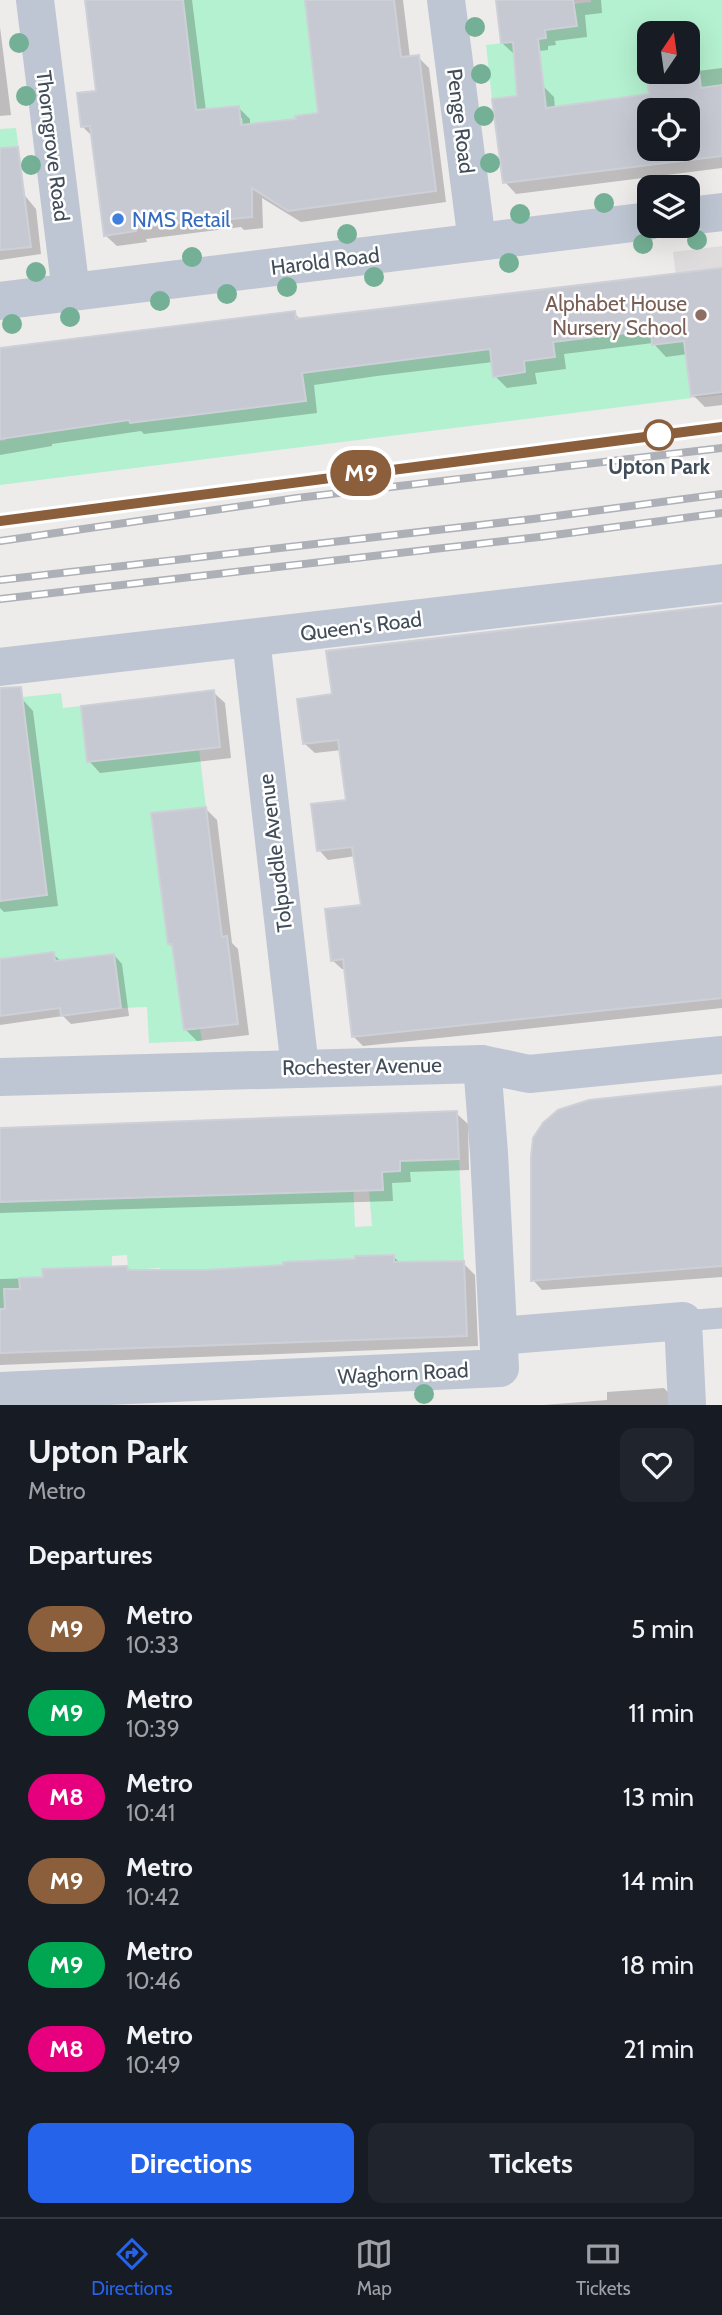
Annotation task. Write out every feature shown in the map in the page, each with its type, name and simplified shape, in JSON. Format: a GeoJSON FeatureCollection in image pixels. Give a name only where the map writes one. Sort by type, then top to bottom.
{"type":"FeatureCollection","features":[{"type":"Feature","properties":{"kind":"street","name":"Thorngrove Road"},"geometry":{"type":"LineString","coordinates":[[35,0],[71,292]]}},
{"type":"Feature","properties":{"kind":"street","name":"Penge Road"},"geometry":{"type":"LineString","coordinates":[[446,0],[477,242]]}},
{"type":"Feature","properties":{"kind":"street"},"geometry":{"type":"LineString","coordinates":[[700,215],[722,212]]}},
{"type":"Feature","properties":{"kind":"street","name":"Harold Road"},"geometry":{"type":"LineString","coordinates":[[0,301],[637,222]]}},
{"type":"Feature","properties":{"kind":"street","name":"Queen's Road"},"geometry":{"type":"LineString","coordinates":[[0,667],[722,583]]}},
{"type":"Feature","properties":{"kind":"street","name":"Tolpuddle Avenue"},"geometry":{"type":"LineString","coordinates":[[251,639],[300,1068]]}},
{"type":"Feature","properties":{"kind":"street","name":"Rochester Avenue"},"geometry":{"type":"LineString","coordinates":[[0,1077],[482,1064],[529,1074],[722,1055]]}},
{"type":"Feature","properties":{"kind":"street","name":"Waghorn Road"},"geometry":{"type":"LineString","coordinates":[[0,1391],[500,1368],[482,1064]]}},
{"type":"Feature","properties":{"kind":"street"},"geometry":{"type":"LineString","coordinates":[[499,1336],[683,1321],[687,1405]]}},
{"type":"Feature","properties":{"kind":"lane"},"geometry":{"type":"LineString","coordinates":[[683,1321],[722,1318]]}},
{"type":"Feature","properties":{"kind":"shaded area","name":"Alphabet House Nursery School"},"geometry":{"type":"Polygon","coordinates":[[[722,246],[722,395],[692,398],[673,252],[722,246]]]}},
{"type":"Feature","properties":{"kind":"green space"},"geometry":{"type":"Polygon","coordinates":[[[183,0],[313,0],[309,37],[313,68],[347,109],[275,121],[243,140],[238,106],[232,106],[213,121],[138,80],[192,73],[189,51],[185,51],[172,25],[186,23],[183,0]]]}},
{"type":"Feature","properties":{"kind":"green space"},"geometry":{"type":"Polygon","coordinates":[[[722,0],[722,85],[704,115],[700,84],[700,21],[637,21],[637,84],[662,84],[649,95],[560,133],[517,96],[492,99],[486,45],[545,38],[545,30],[576,27],[574,4],[722,0]]]}},
{"type":"Feature","properties":{"kind":"green space"},"geometry":{"type":"Polygon","coordinates":[[[16,128],[25,196],[7,198],[0,164],[0,129],[16,128]]]}},
{"type":"Feature","properties":{"kind":"green space"},"geometry":{"type":"Polygon","coordinates":[[[650,329],[652,345],[684,341],[692,398],[0,485],[0,441],[6,440],[0,390],[10,438],[129,420],[130,423],[305,401],[301,366],[490,349],[494,377],[525,372],[524,361],[555,357],[553,341],[650,329]]]}},
{"type":"Feature","properties":{"kind":"green space"},"geometry":{"type":"Polygon","coordinates":[[[61,693],[63,708],[81,706],[88,762],[199,749],[206,807],[151,814],[168,944],[172,944],[184,1030],[200,1029],[202,1041],[149,1043],[147,1007],[121,1008],[114,954],[55,961],[54,952],[0,959],[0,901],[47,895],[23,697],[61,693]]]}},
{"type":"Feature","properties":{"kind":"green space"},"geometry":{"type":"Polygon","coordinates":[[[352,1156],[355,1227],[372,1226],[369,1190],[382,1172],[400,1161],[459,1159],[464,1261],[418,1293],[417,1261],[394,1262],[394,1255],[378,1255],[379,1293],[314,1260],[284,1262],[285,1298],[221,1301],[220,1269],[185,1270],[160,1276],[160,1268],[128,1270],[127,1255],[112,1256],[112,1271],[81,1267],[42,1269],[43,1291],[34,1277],[19,1278],[20,1289],[4,1289],[5,1309],[0,1309],[0,1202],[20,1202],[19,1168],[37,1167],[39,1201],[72,1200],[140,1163],[142,1198],[177,1196],[192,1161],[193,1196],[229,1195],[248,1159],[249,1194],[333,1191],[352,1156]]]}},
{"type":"Feature","properties":{"kind":"building"},"geometry":{"type":"Polygon","coordinates":[[[85,0],[183,0],[196,110],[239,106],[241,125],[296,119],[295,116],[318,113],[305,0],[394,0],[401,57],[419,55],[436,191],[288,211],[252,188],[252,217],[228,217],[136,228],[136,231],[104,236],[90,126],[81,127],[77,93],[96,91],[85,0]]]}},
{"type":"Feature","properties":{"kind":"building"},"geometry":{"type":"Polygon","coordinates":[[[496,0],[573,0],[577,26],[545,30],[546,38],[538,39],[546,108],[649,94],[648,84],[700,84],[700,80],[701,88],[722,85],[722,156],[700,159],[700,98],[637,98],[637,161],[681,161],[503,183],[492,99],[517,96],[513,42],[501,43],[496,0]]]}},
{"type":"Feature","properties":{"kind":"building"},"geometry":{"type":"Polygon","coordinates":[[[18,147],[31,247],[0,250],[0,148],[18,147]]]}},
{"type":"Feature","properties":{"kind":"building"},"geometry":{"type":"Polygon","coordinates":[[[722,268],[722,392],[691,396],[684,341],[652,345],[651,330],[553,342],[555,357],[524,361],[525,372],[493,377],[490,349],[364,365],[302,373],[306,401],[130,423],[129,420],[0,439],[0,348],[295,311],[296,319],[722,268]]]}},
{"type":"Feature","properties":{"kind":"building"},"geometry":{"type":"Polygon","coordinates":[[[722,605],[722,998],[352,1037],[343,959],[331,961],[325,909],[361,905],[352,847],[317,851],[311,804],[346,800],[338,740],[303,744],[297,699],[332,694],[326,651],[722,605]]]}},
{"type":"Feature","properties":{"kind":"building"},"geometry":{"type":"Polygon","coordinates":[[[21,687],[47,895],[0,901],[0,688],[21,687]]]}},
{"type":"Feature","properties":{"kind":"building"},"geometry":{"type":"Polygon","coordinates":[[[214,690],[220,747],[87,762],[81,706],[214,690]]]}},
{"type":"Feature","properties":{"kind":"building"},"geometry":{"type":"Polygon","coordinates":[[[206,807],[222,937],[227,936],[238,1024],[184,1030],[172,944],[168,944],[151,813],[206,807]]]}},
{"type":"Feature","properties":{"kind":"building"},"geometry":{"type":"Polygon","coordinates":[[[54,952],[55,961],[114,954],[121,1008],[61,1016],[60,1008],[0,1016],[0,959],[54,952]]]}},
{"type":"Feature","properties":{"kind":"building"},"geometry":{"type":"Polygon","coordinates":[[[722,1086],[722,1266],[531,1281],[531,1157],[533,1138],[543,1123],[558,1110],[589,1100],[722,1086]]]}},
{"type":"Feature","properties":{"kind":"building"},"geometry":{"type":"Polygon","coordinates":[[[457,1111],[459,1159],[400,1161],[400,1171],[382,1172],[383,1190],[0,1202],[0,1128],[457,1111]]]}},
{"type":"Feature","properties":{"kind":"building"},"geometry":{"type":"Polygon","coordinates":[[[394,1255],[394,1262],[464,1261],[467,1336],[0,1353],[0,1309],[5,1309],[4,1289],[20,1289],[19,1278],[43,1277],[42,1269],[127,1266],[128,1270],[207,1270],[283,1265],[283,1262],[355,1259],[355,1256],[394,1255]]]}},
{"type":"Feature","properties":{"kind":"railway"},"geometry":{"type":"LineString","coordinates":[[0,521],[722,427]]}},
{"type":"Feature","properties":{"kind":"railway"},"geometry":{"type":"LineString","coordinates":[[0,541],[297,498],[722,448]]}},
{"type":"Feature","properties":{"kind":"railway"},"geometry":{"type":"LineString","coordinates":[[0,580],[533,519],[722,494]]}},
{"type":"Feature","properties":{"kind":"railway"},"geometry":{"type":"LineString","coordinates":[[0,599],[539,537],[722,513]]}},
{"type":"Feature","properties":{"kind":"metro line","name":"M9"},"geometry":{"type":"LineString","coordinates":[[0,521],[113,504],[722,427]]}},
{"type":"Feature","properties":{"kind":"place","name":"NMS Retail"},"geometry":{"type":"Point","coordinates":[118,219]}},
{"type":"Feature","properties":{"kind":"place","name":"Alphabet House Nursery School"},"geometry":{"type":"Point","coordinates":[701,315]}},
{"type":"Feature","properties":{"kind":"place","name":"Upton Park"},"geometry":{"type":"Point","coordinates":[659,435]}}]}
